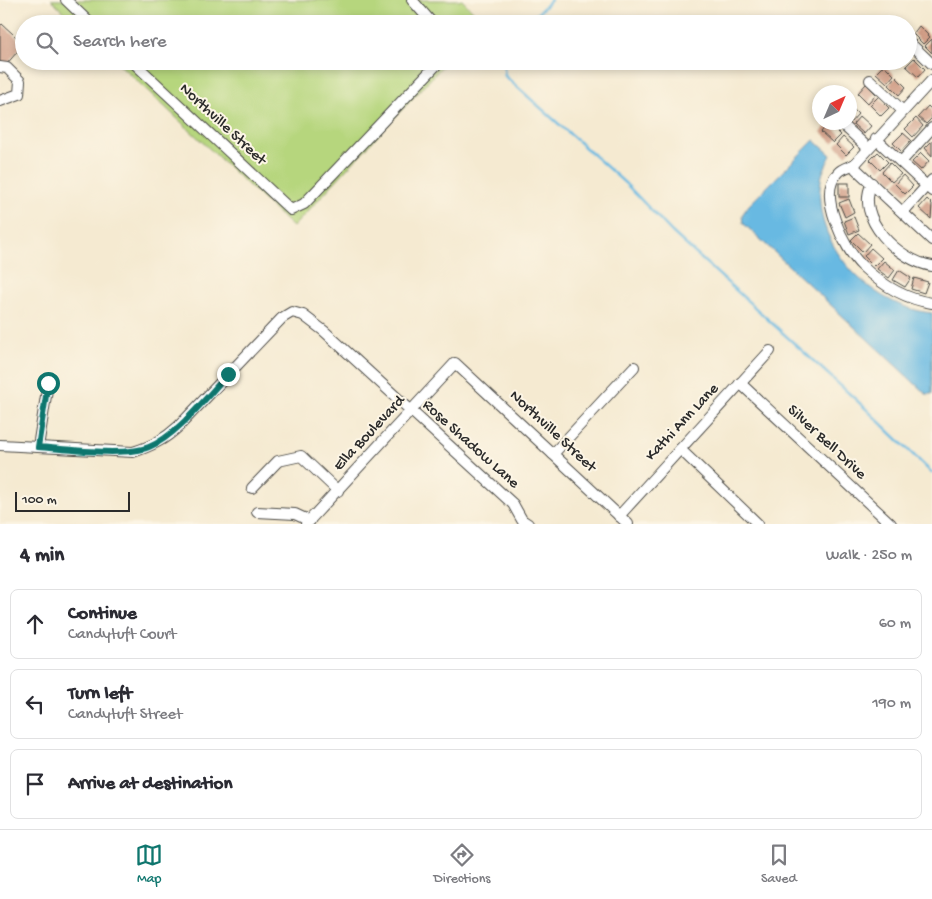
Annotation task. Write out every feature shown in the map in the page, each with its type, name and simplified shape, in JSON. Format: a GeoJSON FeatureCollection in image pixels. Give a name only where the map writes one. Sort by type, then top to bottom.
{"type":"FeatureCollection","features":[{"type":"Feature","properties":{"kind":"street"},"geometry":{"type":"LineString","coordinates":[[66,0],[82,15]]}},
{"type":"Feature","properties":{"kind":"street"},"geometry":{"type":"LineString","coordinates":[[412,0],[425,15]]}},
{"type":"Feature","properties":{"kind":"street"},"geometry":{"type":"LineString","coordinates":[[917,50],[932,64]]}},
{"type":"Feature","properties":{"kind":"street"},"geometry":{"type":"LineString","coordinates":[[0,67],[7,68],[20,81],[19,94],[0,102]]}},
{"type":"Feature","properties":{"kind":"street","name":"Northville Street"},"geometry":{"type":"LineString","coordinates":[[142,70],[291,210],[304,204],[431,70]]}},
{"type":"Feature","properties":{"kind":"street"},"geometry":{"type":"LineString","coordinates":[[870,80],[903,111]]}},
{"type":"Feature","properties":{"kind":"street"},"geometry":{"type":"LineString","coordinates":[[932,80],[855,164],[837,173],[833,180],[830,194],[836,224],[849,250],[860,265],[880,282],[901,294],[924,302],[932,302]]}},
{"type":"Feature","properties":{"kind":"street"},"geometry":{"type":"LineString","coordinates":[[901,162],[932,128]]}},
{"type":"Feature","properties":{"kind":"street"},"geometry":{"type":"LineString","coordinates":[[849,130],[868,148]]}},
{"type":"Feature","properties":{"kind":"street"},"geometry":{"type":"LineString","coordinates":[[876,139],[930,186],[902,212]]}},
{"type":"Feature","properties":{"kind":"street"},"geometry":{"type":"LineString","coordinates":[[855,164],[856,169],[932,240]]}},
{"type":"Feature","properties":{"kind":"street"},"geometry":{"type":"LineString","coordinates":[[872,183],[867,192],[868,202],[872,217],[881,235],[893,248],[907,258],[932,266]]}},
{"type":"Feature","properties":{"kind":"street","name":"Rose Shadow Lane"},"geometry":{"type":"LineString","coordinates":[[38,447],[133,452],[150,447],[173,432],[282,318],[292,312],[303,315],[312,321],[513,504],[522,520],[528,524]]}},
{"type":"Feature","properties":{"kind":"street","name":"Kathi Ann Lane"},"geometry":{"type":"LineString","coordinates":[[619,516],[770,351]]}},
{"type":"Feature","properties":{"kind":"street","name":"Northville Street"},"geometry":{"type":"LineString","coordinates":[[455,363],[628,524]]}},
{"type":"Feature","properties":{"kind":"street","name":"Ella Boulevard"},"geometry":{"type":"LineString","coordinates":[[308,522],[412,412],[455,363]]}},
{"type":"Feature","properties":{"kind":"street"},"geometry":{"type":"LineString","coordinates":[[553,454],[634,367]]}},
{"type":"Feature","properties":{"kind":"street"},"geometry":{"type":"LineString","coordinates":[[0,444],[38,447],[48,383]]}},
{"type":"Feature","properties":{"kind":"street","name":"Silver Bell Drive"},"geometry":{"type":"LineString","coordinates":[[740,383],[890,524]]}},
{"type":"Feature","properties":{"kind":"street"},"geometry":{"type":"LineString","coordinates":[[680,449],[758,524]]}},
{"type":"Feature","properties":{"kind":"street"},"geometry":{"type":"LineString","coordinates":[[252,488],[278,460],[301,456],[338,491]]}},
{"type":"Feature","properties":{"kind":"street"},"geometry":{"type":"LineString","coordinates":[[257,512],[295,514],[308,522]]}},
{"type":"Feature","properties":{"kind":"green space"},"geometry":{"type":"Polygon","coordinates":[[[51,0],[462,0],[477,15],[67,15],[51,0]]]}},
{"type":"Feature","properties":{"kind":"green space"},"geometry":{"type":"Polygon","coordinates":[[[126,70],[439,70],[293,227],[126,70]]]}},
{"type":"Feature","properties":{"kind":"water"},"geometry":{"type":"Polygon","coordinates":[[[814,140],[831,155],[821,180],[820,204],[825,227],[835,249],[867,285],[887,299],[909,308],[932,313],[932,394],[926,394],[743,223],[742,215],[749,205],[814,140]]]}},
{"type":"Feature","properties":{"kind":"building"},"geometry":{"type":"Polygon","coordinates":[[[2,24],[15,36],[15,54],[5,66],[0,61],[0,26],[2,24]]]}},
{"type":"Feature","properties":{"kind":"building"},"geometry":{"type":"Polygon","coordinates":[[[919,26],[930,37],[923,44],[917,38],[917,29],[919,26]]]}},
{"type":"Feature","properties":{"kind":"building"},"geometry":{"type":"Polygon","coordinates":[[[932,39],[932,53],[925,46],[932,39]]]}},
{"type":"Feature","properties":{"kind":"building"},"geometry":{"type":"Polygon","coordinates":[[[917,61],[925,69],[918,77],[910,70],[917,70],[917,61]]]}},
{"type":"Feature","properties":{"kind":"building"},"geometry":{"type":"Polygon","coordinates":[[[879,70],[889,70],[894,75],[887,83],[876,73],[879,70]]]}},
{"type":"Feature","properties":{"kind":"building"},"geometry":{"type":"Polygon","coordinates":[[[896,77],[906,87],[899,95],[889,85],[896,77]]]}},
{"type":"Feature","properties":{"kind":"building"},"geometry":{"type":"Polygon","coordinates":[[[866,84],[876,94],[868,103],[858,93],[866,84]]]}},
{"type":"Feature","properties":{"kind":"building"},"geometry":{"type":"Polygon","coordinates":[[[878,97],[889,108],[881,116],[870,105],[878,97]]]}},
{"type":"Feature","properties":{"kind":"building"},"geometry":{"type":"Polygon","coordinates":[[[928,106],[932,110],[932,118],[926,124],[918,117],[928,106]]]}},
{"type":"Feature","properties":{"kind":"building"},"geometry":{"type":"Polygon","coordinates":[[[860,116],[871,126],[864,134],[857,128],[857,119],[860,116]]]}},
{"type":"Feature","properties":{"kind":"building"},"geometry":{"type":"Polygon","coordinates":[[[916,118],[923,126],[913,137],[905,129],[916,118]]]}},
{"type":"Feature","properties":{"kind":"building"},"geometry":{"type":"Polygon","coordinates":[[[823,130],[836,130],[841,135],[833,143],[821,132],[823,130]]]}},
{"type":"Feature","properties":{"kind":"building"},"geometry":{"type":"Polygon","coordinates":[[[903,133],[911,140],[901,151],[893,143],[903,133]]]}},
{"type":"Feature","properties":{"kind":"building"},"geometry":{"type":"Polygon","coordinates":[[[843,137],[854,147],[846,155],[836,145],[843,137]]]}},
{"type":"Feature","properties":{"kind":"building"},"geometry":{"type":"Polygon","coordinates":[[[932,141],[932,156],[925,148],[932,141]]]}},
{"type":"Feature","properties":{"kind":"building"},"geometry":{"type":"Polygon","coordinates":[[[878,152],[888,162],[880,170],[870,160],[878,152]]]}},
{"type":"Feature","properties":{"kind":"building"},"geometry":{"type":"Polygon","coordinates":[[[921,153],[929,161],[921,170],[912,162],[921,153]]]}},
{"type":"Feature","properties":{"kind":"building"},"geometry":{"type":"Polygon","coordinates":[[[890,163],[901,174],[892,182],[882,172],[890,163]]]}},
{"type":"Feature","properties":{"kind":"building"},"geometry":{"type":"Polygon","coordinates":[[[903,175],[913,186],[905,194],[895,184],[903,175]]]}},
{"type":"Feature","properties":{"kind":"building"},"geometry":{"type":"Polygon","coordinates":[[[839,183],[849,183],[849,197],[839,197],[839,183]]]}},
{"type":"Feature","properties":{"kind":"building"},"geometry":{"type":"Polygon","coordinates":[[[849,199],[854,212],[845,217],[839,203],[849,199]]]}},
{"type":"Feature","properties":{"kind":"building"},"geometry":{"type":"Polygon","coordinates":[[[927,199],[932,204],[931,219],[919,208],[927,199]]]}},
{"type":"Feature","properties":{"kind":"building"},"geometry":{"type":"Polygon","coordinates":[[[854,217],[859,230],[849,234],[844,221],[854,217]]]}},
{"type":"Feature","properties":{"kind":"building"},"geometry":{"type":"Polygon","coordinates":[[[858,233],[870,244],[863,252],[851,240],[858,233]]]}},
{"type":"Feature","properties":{"kind":"building"},"geometry":{"type":"Polygon","coordinates":[[[871,248],[882,258],[874,266],[864,256],[871,248]]]}},
{"type":"Feature","properties":{"kind":"building"},"geometry":{"type":"Polygon","coordinates":[[[884,261],[895,270],[889,278],[877,269],[884,261]]]}},
{"type":"Feature","properties":{"kind":"building"},"geometry":{"type":"Polygon","coordinates":[[[899,270],[911,278],[905,287],[893,280],[899,270]]]}},
{"type":"Feature","properties":{"kind":"building"},"geometry":{"type":"Polygon","coordinates":[[[914,278],[928,282],[924,293],[911,289],[914,278]]]}},
{"type":"Feature","properties":{"kind":"waterway"},"geometry":{"type":"LineString","coordinates":[[536,15],[551,0]]}},
{"type":"Feature","properties":{"kind":"waterway"},"geometry":{"type":"LineString","coordinates":[[504,70],[505,76],[626,184],[672,232],[864,407],[932,473]]}},
{"type":"Feature","properties":{"kind":"route"},"geometry":{"type":"LineString","coordinates":[[48,383],[38,447],[133,452],[150,447],[167,437],[228,374]]}}]}
